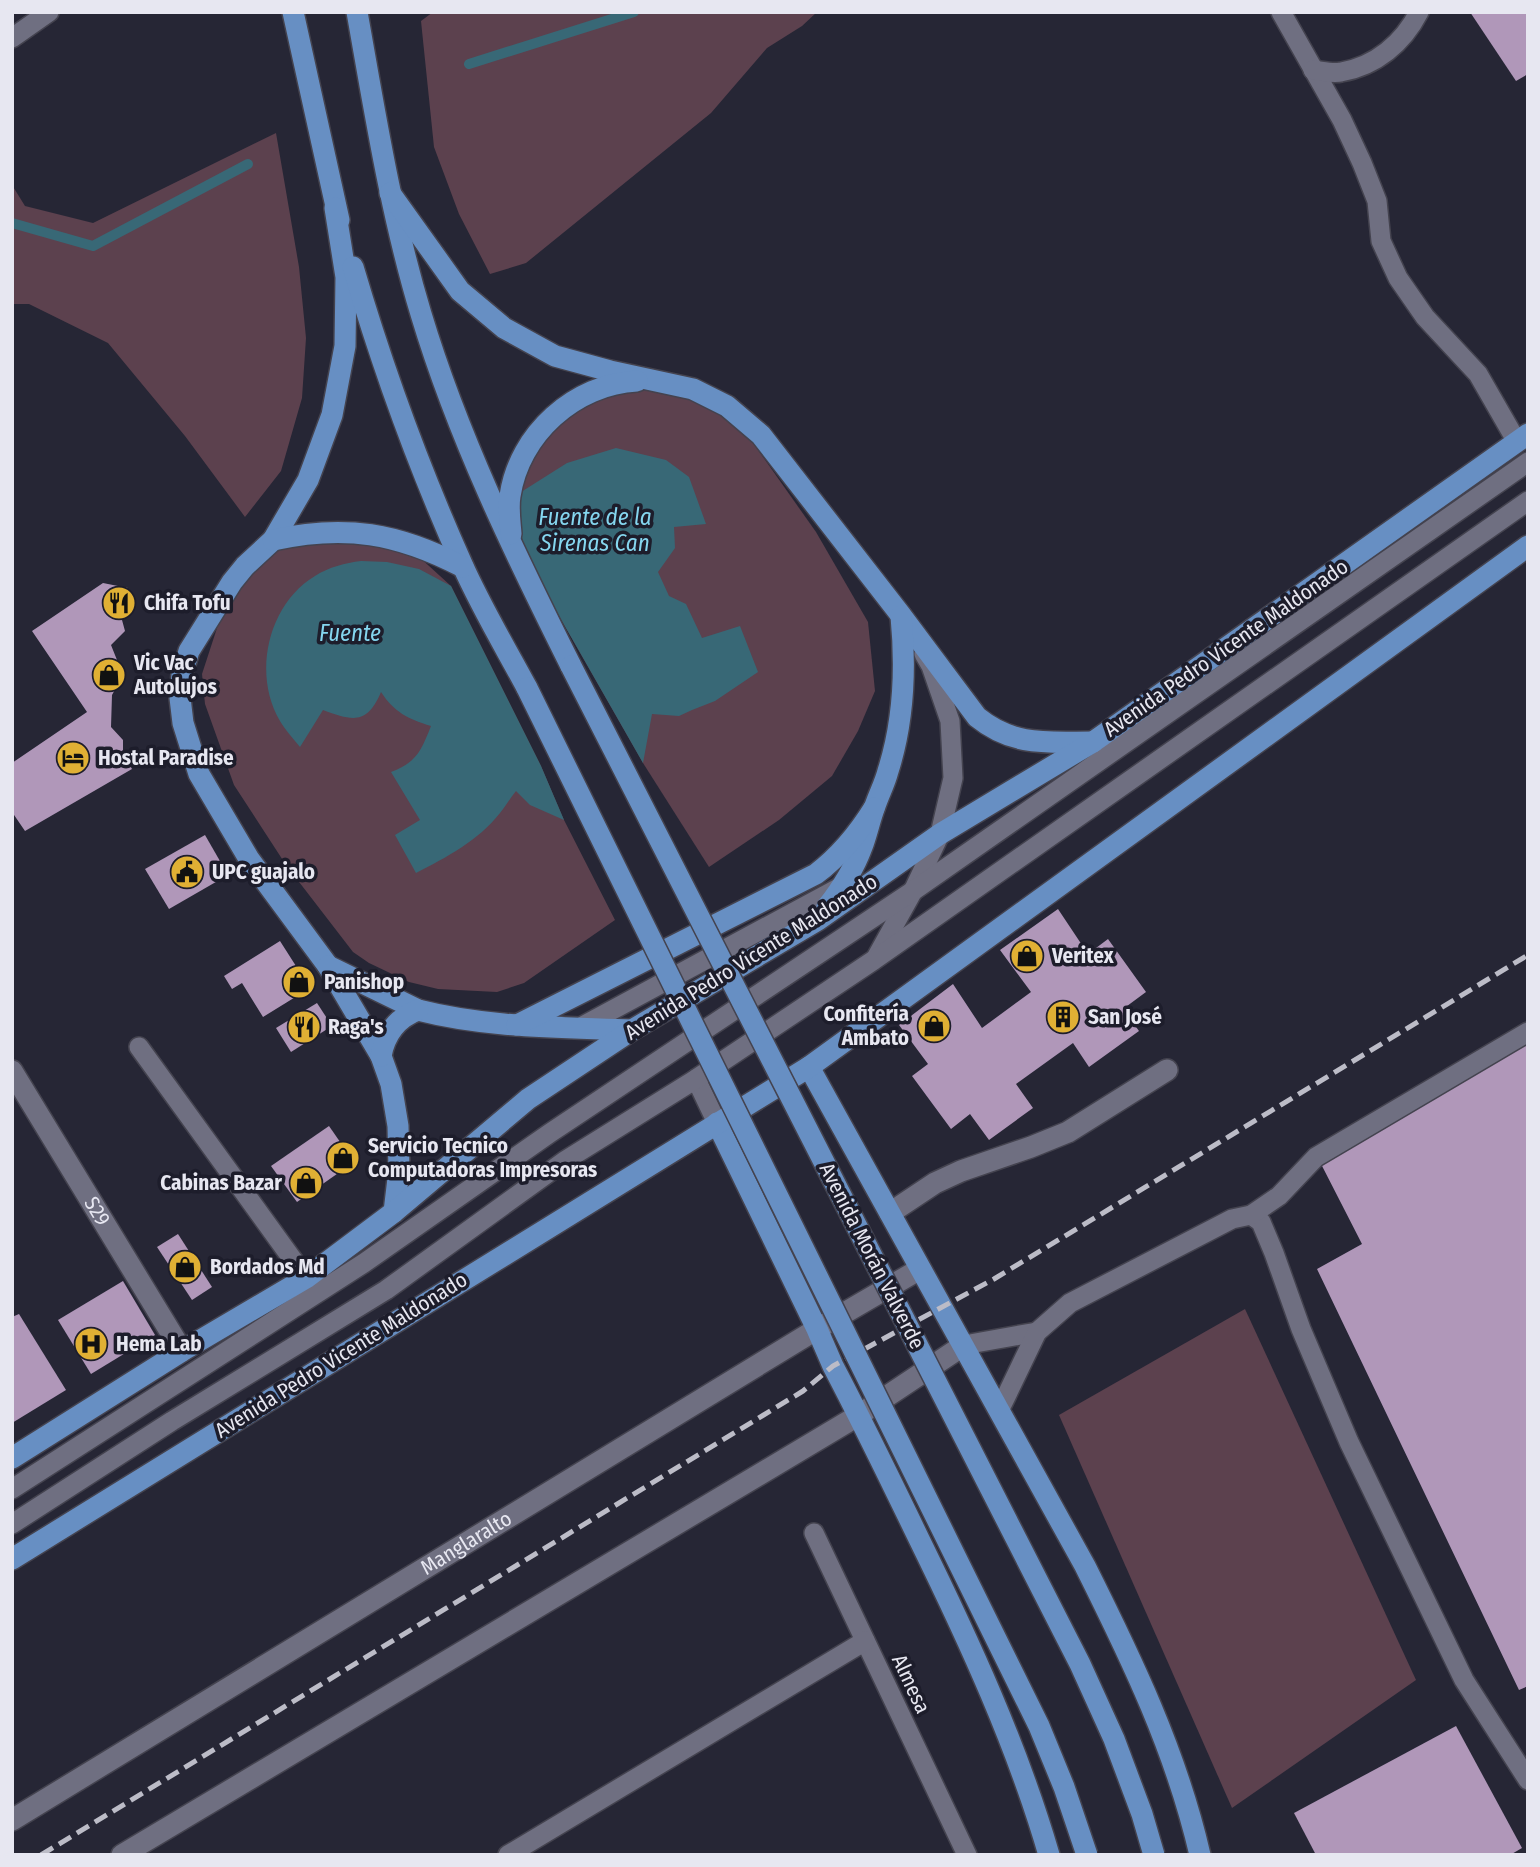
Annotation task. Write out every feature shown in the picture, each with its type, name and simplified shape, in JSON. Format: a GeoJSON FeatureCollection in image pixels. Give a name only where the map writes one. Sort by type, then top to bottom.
{"type":"FeatureCollection","features":[{"type":"Feature","properties":{"kind":"main road"},"geometry":{"type":"LineString","coordinates":[[293,12],[335,208],[346,277],[345,346],[332,415],[308,480],[273,540],[232,582],[189,651],[182,674],[180,698],[183,723],[199,774],[249,859],[328,966],[381,1056],[391,1084],[398,1126],[399,1170],[394,1212]]}},
{"type":"Feature","properties":{"kind":"main road","name":"Avenida Morán Valverde"},"geometry":{"type":"LineString","coordinates":[[357,12],[390,193],[421,314],[457,419],[512,546],[571,666],[1080,1664],[1114,1739],[1154,1855]]}},
{"type":"Feature","properties":{"kind":"main road"},"geometry":{"type":"LineString","coordinates":[[390,193],[460,291],[503,328],[555,356],[693,389],[727,406],[761,435],[977,717],[1009,737],[1031,741],[1093,742]]}},
{"type":"Feature","properties":{"kind":"main road"},"geometry":{"type":"LineString","coordinates":[[335,208],[371,330],[410,438],[463,567],[527,688],[1039,1726],[1064,1787],[1087,1855]]}},
{"type":"Feature","properties":{"kind":"main road"},"geometry":{"type":"LineString","coordinates":[[512,546],[510,499],[513,482],[521,459],[544,425],[562,409],[593,391],[629,381],[649,380]]}},
{"type":"Feature","properties":{"kind":"main road","name":"Avenida Pedro Vicente Maldonado"},"geometry":{"type":"LineString","coordinates":[[12,1458],[182,1351],[306,1278],[394,1212],[528,1099],[632,1030],[818,920],[940,834],[1093,742],[1523,438]]}},
{"type":"Feature","properties":{"kind":"main road"},"geometry":{"type":"LineString","coordinates":[[273,540],[332,531],[369,534],[433,551],[463,567]]}},
{"type":"Feature","properties":{"kind":"main road","name":"Avenida Pedro Vicente Maldonado"},"geometry":{"type":"LineString","coordinates":[[12,1559],[809,1067],[1528,546]]}},
{"type":"Feature","properties":{"kind":"main road"},"geometry":{"type":"LineString","coordinates":[[818,920],[843,886],[862,848],[888,771],[898,732],[903,693],[904,653],[900,614]]}},
{"type":"Feature","properties":{"kind":"main road"},"geometry":{"type":"LineString","coordinates":[[517,1025],[816,874],[849,844],[874,807]]}},
{"type":"Feature","properties":{"kind":"main road"},"geometry":{"type":"LineString","coordinates":[[328,966],[418,1010],[460,1019],[517,1025],[632,1030]]}},
{"type":"Feature","properties":{"kind":"main road"},"geometry":{"type":"LineString","coordinates":[[381,1056],[393,1027],[408,1014],[418,1010]]}},
{"type":"Feature","properties":{"kind":"main road"},"geometry":{"type":"LineString","coordinates":[[809,1067],[1085,1566],[1123,1641],[1162,1731],[1191,1817],[1200,1855]]}},
{"type":"Feature","properties":{"kind":"main road"},"geometry":{"type":"LineString","coordinates":[[890,1213],[935,1183],[961,1171],[1068,1132],[1167,1070]]}},
{"type":"Feature","properties":{"kind":"main road","name":"S29"},"geometry":{"type":"LineString","coordinates":[[12,1071],[182,1351]]}},
{"type":"Feature","properties":{"kind":"main road"},"geometry":{"type":"LineString","coordinates":[[716,1123],[966,1633],[1011,1740],[1044,1853]]}},
{"type":"Feature","properties":{"kind":"main road","name":"Manglaralto"},"geometry":{"type":"LineString","coordinates":[[12,1820],[817,1329],[920,1269]]}},
{"type":"Feature","properties":{"kind":"main road"},"geometry":{"type":"LineString","coordinates":[[122,1855],[859,1415],[964,1345]]}},
{"type":"Feature","properties":{"kind":"lane"},"geometry":{"type":"LineString","coordinates":[[12,38],[49,12]]}},
{"type":"Feature","properties":{"kind":"lane"},"geometry":{"type":"LineString","coordinates":[[1281,12],[1342,120],[1362,163],[1377,201],[1381,241],[1398,278],[1425,317],[1478,374],[1523,438]]}},
{"type":"Feature","properties":{"kind":"lane"},"geometry":{"type":"LineString","coordinates":[[1313,70],[1340,73],[1367,63],[1395,47],[1419,12]]}},
{"type":"Feature","properties":{"kind":"lane"},"geometry":{"type":"LineString","coordinates":[[12,1489],[364,1262],[550,1133],[913,891],[1528,462]]}},
{"type":"Feature","properties":{"kind":"lane"},"geometry":{"type":"LineString","coordinates":[[12,1524],[172,1420],[386,1290],[566,1160],[696,1079],[874,960],[1528,501]]}},
{"type":"Feature","properties":{"kind":"lane"},"geometry":{"type":"LineString","coordinates":[[874,960],[913,891],[940,834],[953,778],[950,721],[931,666],[900,614]]}},
{"type":"Feature","properties":{"kind":"lane"},"geometry":{"type":"LineString","coordinates":[[579,1028],[843,886]]}},
{"type":"Feature","properties":{"kind":"lane"},"geometry":{"type":"LineString","coordinates":[[999,1411],[1037,1332],[1070,1303],[1232,1219],[1251,1215],[1279,1196],[1316,1157],[1528,1032]]}},
{"type":"Feature","properties":{"kind":"lane"},"geometry":{"type":"LineString","coordinates":[[139,1047],[306,1278]]}},
{"type":"Feature","properties":{"kind":"lane"},"geometry":{"type":"LineString","coordinates":[[696,1079],[716,1123]]}},
{"type":"Feature","properties":{"kind":"lane"},"geometry":{"type":"LineString","coordinates":[[364,1262],[394,1212]]}},
{"type":"Feature","properties":{"kind":"lane"},"geometry":{"type":"LineString","coordinates":[[1251,1215],[1261,1222],[1301,1329],[1349,1442],[1464,1680],[1528,1780]]}},
{"type":"Feature","properties":{"kind":"lane"},"geometry":{"type":"LineString","coordinates":[[964,1345],[1037,1332]]}},
{"type":"Feature","properties":{"kind":"lane","name":"Almesa"},"geometry":{"type":"LineString","coordinates":[[814,1533],[967,1855]]}},
{"type":"Feature","properties":{"kind":"lane"},"geometry":{"type":"LineString","coordinates":[[508,1855],[865,1641]]}},
{"type":"Feature","properties":{"kind":"shaded area"},"geometry":{"type":"Polygon","coordinates":[[[433,12],[817,12],[802,26],[767,48],[711,113],[526,263],[490,274],[459,214],[434,147],[421,21],[433,12]]]}},
{"type":"Feature","properties":{"kind":"shaded area"},"geometry":{"type":"Polygon","coordinates":[[[276,133],[299,267],[306,338],[302,398],[281,471],[245,517],[185,436],[108,343],[29,304],[12,304],[12,185],[25,206],[93,223],[276,133]]]}},
{"type":"Feature","properties":{"kind":"shaded area"},"geometry":{"type":"Polygon","coordinates":[[[629,381],[727,406],[816,532],[868,622],[875,691],[858,731],[832,776],[779,820],[709,867],[643,763],[526,558],[517,512],[525,452],[569,404],[629,381]]]}},
{"type":"Feature","properties":{"kind":"shaded area"},"geometry":{"type":"Polygon","coordinates":[[[332,531],[417,555],[451,586],[615,920],[524,983],[497,992],[438,989],[409,982],[369,963],[353,952],[286,865],[234,785],[205,704],[202,674],[232,582],[273,540],[332,531]]]}},
{"type":"Feature","properties":{"kind":"shaded area"},"geometry":{"type":"Polygon","coordinates":[[[1245,1309],[1416,1680],[1232,1808],[1059,1415],[1245,1309]]]}},
{"type":"Feature","properties":{"kind":"water","name":"Fuente de la Sirenas Can"},"geometry":{"type":"Polygon","coordinates":[[[616,448],[666,460],[689,477],[706,524],[674,527],[675,548],[658,572],[669,596],[686,604],[702,638],[740,626],[758,672],[715,701],[679,716],[652,714],[643,763],[526,558],[517,512],[510,499],[567,463],[616,448]]]}},
{"type":"Feature","properties":{"kind":"water","name":"Fuente"},"geometry":{"type":"Polygon","coordinates":[[[361,561],[387,562],[419,569],[451,586],[541,766],[564,820],[530,805],[516,791],[482,832],[416,873],[395,835],[420,820],[391,772],[417,755],[431,726],[402,714],[381,692],[370,710],[358,718],[323,710],[300,747],[287,731],[272,702],[267,682],[269,641],[276,622],[299,588],[315,576],[337,566],[361,561]]]}},
{"type":"Feature","properties":{"kind":"building"},"geometry":{"type":"Polygon","coordinates":[[[1470,12],[1528,12],[1528,74],[1516,81],[1470,12]]]}},
{"type":"Feature","properties":{"kind":"building"},"geometry":{"type":"Polygon","coordinates":[[[103,583],[128,588],[122,620],[125,631],[111,645],[123,675],[112,695],[111,727],[123,740],[123,754],[132,769],[25,831],[12,812],[12,763],[87,712],[32,631],[103,583]]]}},
{"type":"Feature","properties":{"kind":"building","name":"UPC guajalo"},"geometry":{"type":"Polygon","coordinates":[[[205,835],[228,875],[169,909],[145,869],[205,835]]]}},
{"type":"Feature","properties":{"kind":"building","name":"San José"},"geometry":{"type":"Polygon","coordinates":[[[1058,909],[1088,954],[1108,939],[1146,992],[1123,1009],[1139,1031],[1089,1067],[1073,1043],[1016,1084],[1033,1108],[989,1140],[970,1114],[951,1129],[912,1076],[928,1064],[899,1025],[953,984],[982,1028],[1031,992],[1000,950],[1058,909]]]}},
{"type":"Feature","properties":{"kind":"building"},"geometry":{"type":"Polygon","coordinates":[[[280,941],[310,988],[263,1017],[242,983],[232,989],[224,976],[280,941]]]}},
{"type":"Feature","properties":{"kind":"building","name":"Raga's"},"geometry":{"type":"Polygon","coordinates":[[[317,1003],[332,1026],[291,1052],[276,1028],[317,1003]]]}},
{"type":"Feature","properties":{"kind":"building"},"geometry":{"type":"Polygon","coordinates":[[[1528,1041],[1528,1686],[1519,1690],[1317,1269],[1362,1244],[1320,1162],[1528,1041]]]}},
{"type":"Feature","properties":{"kind":"building"},"geometry":{"type":"Polygon","coordinates":[[[329,1126],[354,1162],[297,1202],[271,1166],[329,1126]]]}},
{"type":"Feature","properties":{"kind":"building","name":"Bordados Md"},"geometry":{"type":"Polygon","coordinates":[[[178,1234],[212,1287],[192,1300],[157,1247],[178,1234]]]}},
{"type":"Feature","properties":{"kind":"building"},"geometry":{"type":"Polygon","coordinates":[[[123,1281],[155,1335],[91,1374],[58,1320],[123,1281]]]}},
{"type":"Feature","properties":{"kind":"building"},"geometry":{"type":"Polygon","coordinates":[[[19,1314],[66,1390],[12,1423],[12,1317],[19,1314]]]}},
{"type":"Feature","properties":{"kind":"building"},"geometry":{"type":"Polygon","coordinates":[[[1456,1726],[1522,1848],[1510,1855],[1316,1855],[1294,1813],[1456,1726]]]}},
{"type":"Feature","properties":{"kind":"waterway"},"geometry":{"type":"LineString","coordinates":[[469,64],[634,12]]}},
{"type":"Feature","properties":{"kind":"waterway"},"geometry":{"type":"LineString","coordinates":[[12,223],[93,246],[248,164]]}},
{"type":"Feature","properties":{"kind":"railway"},"geometry":{"type":"LineString","coordinates":[[41,1855],[803,1391],[833,1366],[994,1279],[1528,955]]}},
{"type":"Feature","properties":{"kind":"place","name":"Chifa Tofu"},"geometry":{"type":"Point","coordinates":[119,603]}},
{"type":"Feature","properties":{"kind":"place","name":"Vic Vac Autolujos"},"geometry":{"type":"Point","coordinates":[109,675]}},
{"type":"Feature","properties":{"kind":"place","name":"Hostal Paradise"},"geometry":{"type":"Point","coordinates":[73,758]}},
{"type":"Feature","properties":{"kind":"place","name":"UPC guajalo"},"geometry":{"type":"Point","coordinates":[187,872]}},
{"type":"Feature","properties":{"kind":"place","name":"Veritex"},"geometry":{"type":"Point","coordinates":[1027,956]}},
{"type":"Feature","properties":{"kind":"place","name":"Panishop"},"geometry":{"type":"Point","coordinates":[299,982]}},
{"type":"Feature","properties":{"kind":"place","name":"San José"},"geometry":{"type":"Point","coordinates":[1063,1017]}},
{"type":"Feature","properties":{"kind":"place","name":"Confitería Ambato"},"geometry":{"type":"Point","coordinates":[934,1026]}},
{"type":"Feature","properties":{"kind":"place","name":"Raga's"},"geometry":{"type":"Point","coordinates":[304,1027]}},
{"type":"Feature","properties":{"kind":"place","name":"Servicio Tecnico Computadoras Impresoras"},"geometry":{"type":"Point","coordinates":[343,1158]}},
{"type":"Feature","properties":{"kind":"place","name":"Cabinas Bazar"},"geometry":{"type":"Point","coordinates":[306,1183]}},
{"type":"Feature","properties":{"kind":"place","name":"Bordados Md"},"geometry":{"type":"Point","coordinates":[185,1267]}},
{"type":"Feature","properties":{"kind":"place","name":"Hema Lab"},"geometry":{"type":"Point","coordinates":[91,1344]}}]}
